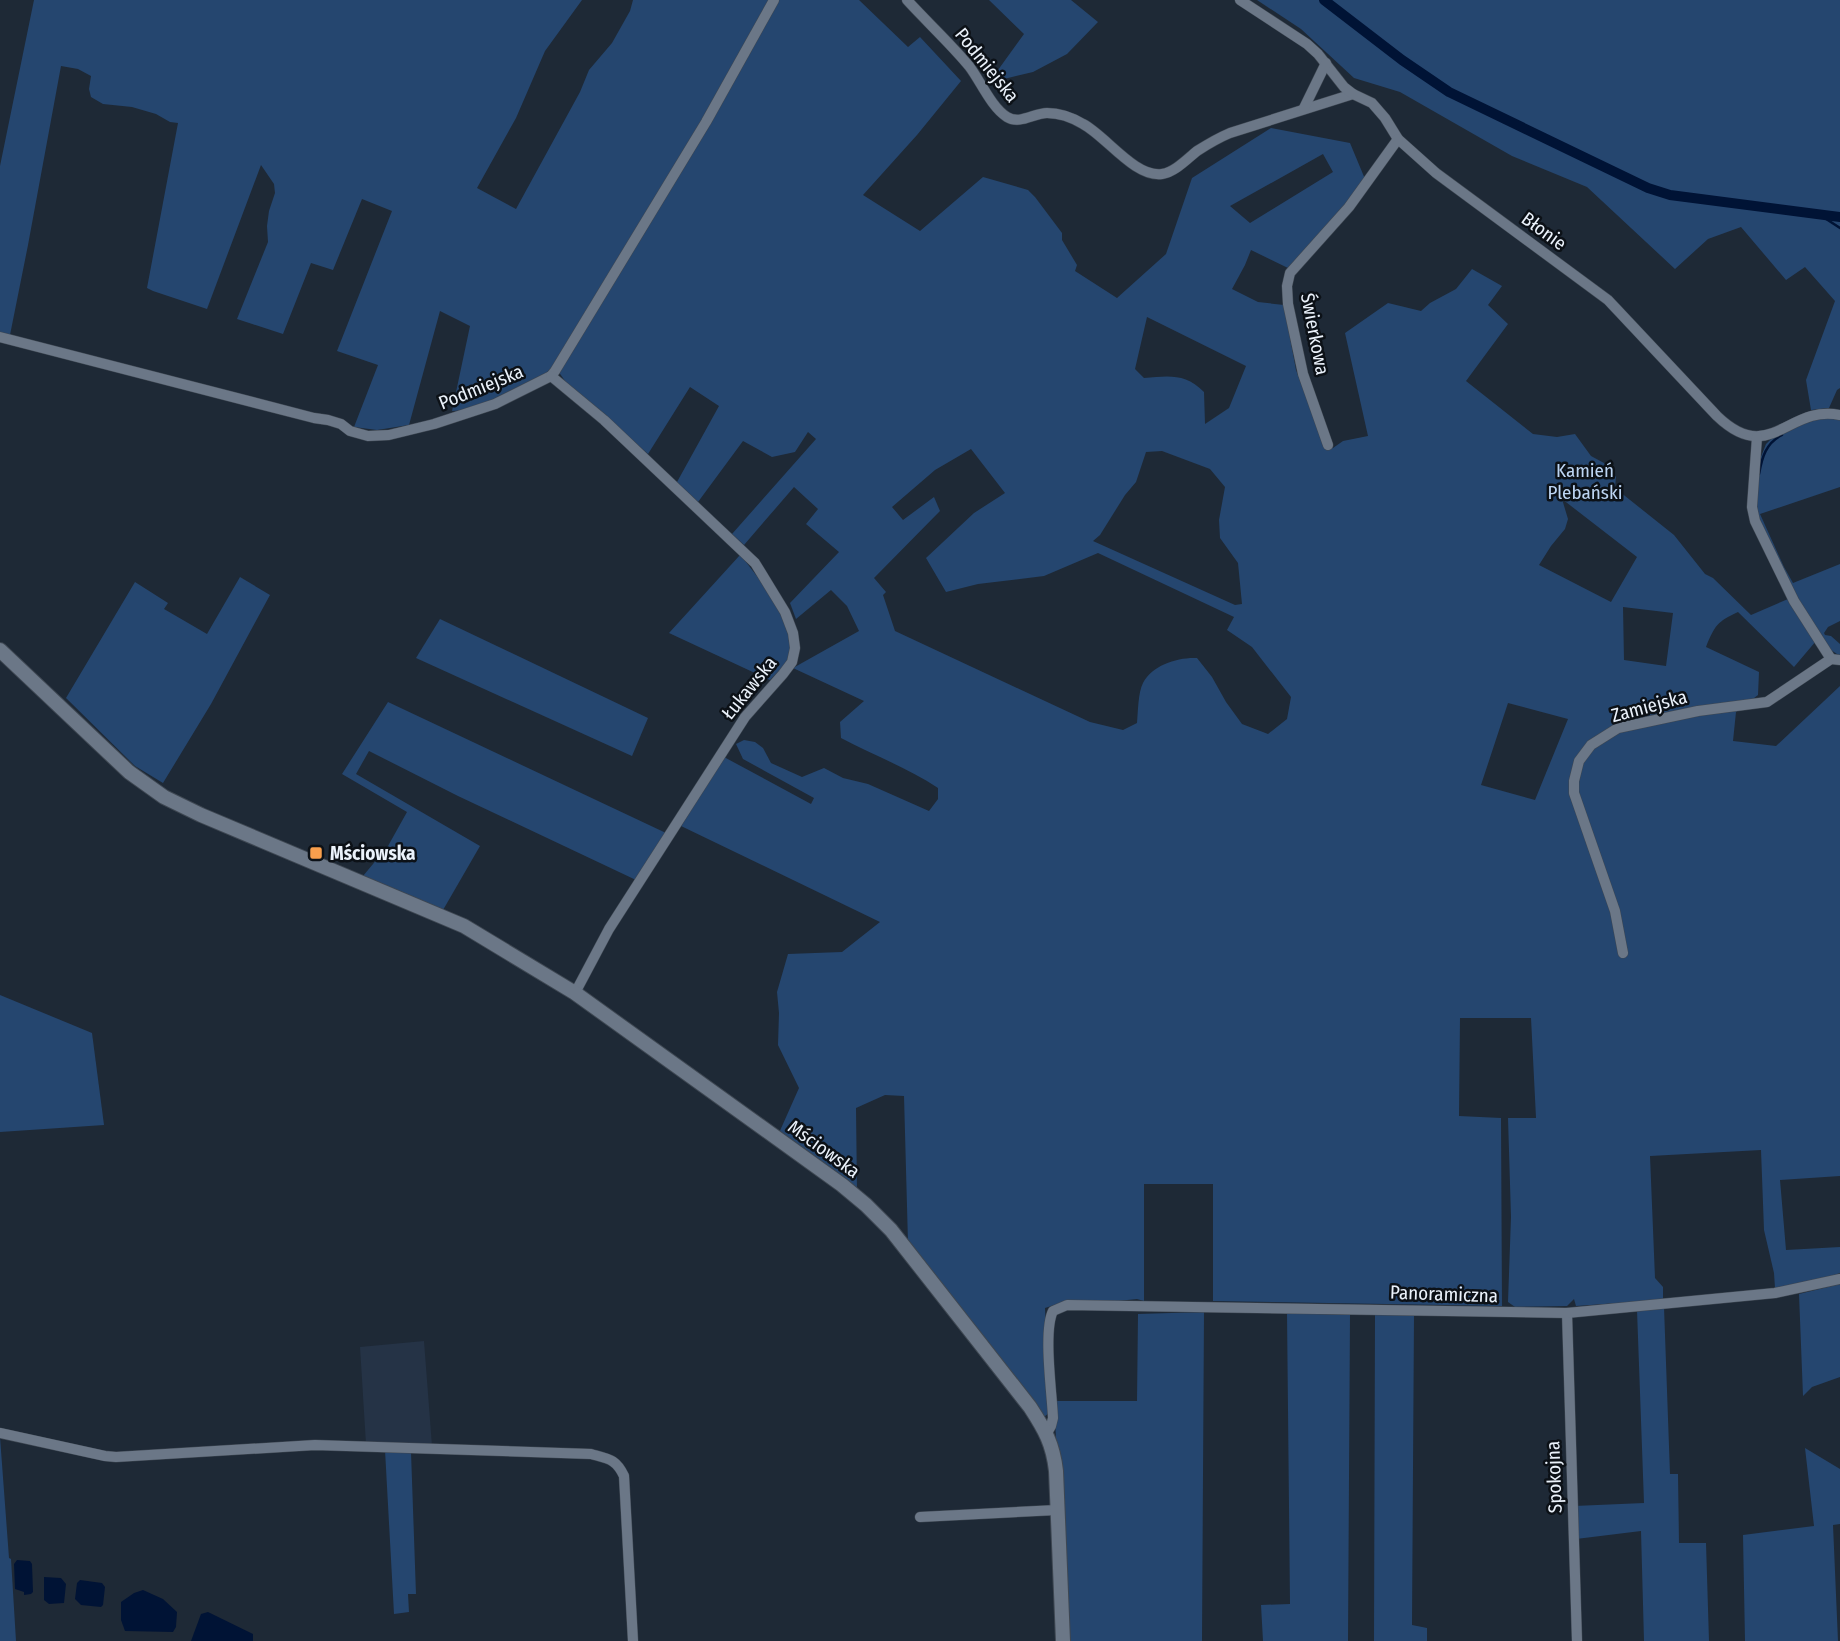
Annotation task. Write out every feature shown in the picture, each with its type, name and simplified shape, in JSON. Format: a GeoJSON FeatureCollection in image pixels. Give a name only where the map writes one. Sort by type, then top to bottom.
{"type":"FeatureCollection","features":[{"type":"Feature","properties":{"kind":"street","name":"Podmiejska"},"geometry":{"type":"LineString","coordinates":[[0,337],[328,420],[368,436],[389,435],[495,404],[551,376],[706,122],[774,0]]}},
{"type":"Feature","properties":{"kind":"street","name":"Podmiejska"},"geometry":{"type":"LineString","coordinates":[[907,0],[966,62],[1007,117],[1020,120],[1046,113],[1075,120],[1097,132],[1132,164],[1151,173],[1161,174],[1173,169],[1206,145],[1230,133],[1353,94]]}},
{"type":"Feature","properties":{"kind":"street","name":"Błonie"},"geometry":{"type":"LineString","coordinates":[[1240,0],[1307,44],[1353,94],[1372,103],[1398,139],[1436,173],[1608,300],[1727,425],[1741,434],[1757,437]]}},
{"type":"Feature","properties":{"kind":"street"},"geometry":{"type":"LineString","coordinates":[[1304,108],[1326,63]]}},
{"type":"Feature","properties":{"kind":"street","name":"Świerkowa"},"geometry":{"type":"LineString","coordinates":[[1328,444],[1303,374],[1288,304],[1290,274],[1349,207],[1398,139]]}},
{"type":"Feature","properties":{"kind":"street","name":"Łukawska"},"geometry":{"type":"LineString","coordinates":[[551,376],[604,419],[755,563],[785,612],[795,648],[792,662],[744,717],[609,929],[575,993]]}},
{"type":"Feature","properties":{"kind":"street"},"geometry":{"type":"LineString","coordinates":[[1836,660],[1794,601],[1755,521],[1752,507],[1757,437],[1818,415],[1840,415]]}},
{"type":"Feature","properties":{"kind":"street","name":"Mściowska"},"geometry":{"type":"LineString","coordinates":[[0,650],[129,772],[164,797],[201,816],[464,926],[575,993],[866,1205],[891,1230],[1030,1407],[1047,1433],[1054,1457],[1063,1641]]}},
{"type":"Feature","properties":{"kind":"street","name":"Zamiejska"},"geometry":{"type":"LineString","coordinates":[[1623,953],[1615,911],[1574,793],[1574,781],[1580,761],[1591,745],[1618,728],[1698,711],[1766,702],[1836,660]]}},
{"type":"Feature","properties":{"kind":"street","name":"Panoramiczna"},"geometry":{"type":"LineString","coordinates":[[1047,1433],[1053,1418],[1049,1318],[1053,1311],[1067,1305],[1566,1313],[1775,1293],[1840,1279]]}},
{"type":"Feature","properties":{"kind":"street","name":"Spokojna"},"geometry":{"type":"LineString","coordinates":[[1566,1313],[1577,1641]]}},
{"type":"Feature","properties":{"kind":"street"},"geometry":{"type":"LineString","coordinates":[[0,1433],[116,1457],[314,1445],[591,1454],[608,1459],[619,1465],[624,1476],[633,1641]]}},
{"type":"Feature","properties":{"kind":"street"},"geometry":{"type":"LineString","coordinates":[[920,1517],[1057,1510]]}},
{"type":"Feature","properties":{"kind":"shaded area"},"geometry":{"type":"Polygon","coordinates":[[[424,1341],[432,1446],[366,1444],[360,1347],[424,1341]]]}},
{"type":"Feature","properties":{"kind":"shaded area"},"geometry":{"type":"Polygon","coordinates":[[[17,1560],[30,1561],[32,1564],[31,1594],[24,1595],[24,1592],[15,1589],[14,1564],[17,1560]]]}},
{"type":"Feature","properties":{"kind":"shaded area"},"geometry":{"type":"Polygon","coordinates":[[[44,1577],[61,1578],[66,1584],[64,1603],[49,1604],[44,1600],[44,1577]]]}},
{"type":"Feature","properties":{"kind":"shaded area"},"geometry":{"type":"Polygon","coordinates":[[[80,1580],[102,1583],[105,1587],[101,1607],[81,1605],[75,1599],[77,1583],[80,1580]]]}},
{"type":"Feature","properties":{"kind":"shaded area"},"geometry":{"type":"Polygon","coordinates":[[[143,1590],[163,1599],[177,1612],[173,1632],[125,1631],[121,1620],[121,1602],[143,1590]]]}},
{"type":"Feature","properties":{"kind":"shaded area"},"geometry":{"type":"Polygon","coordinates":[[[208,1612],[253,1634],[253,1641],[191,1641],[201,1614],[208,1612]]]}},
{"type":"Feature","properties":{"kind":"green space","name":"Kamień Plebański"},"geometry":{"type":"Polygon","coordinates":[[[34,0],[582,0],[545,51],[516,118],[477,188],[516,209],[580,92],[589,70],[612,43],[630,11],[633,0],[859,0],[908,47],[920,37],[961,81],[863,195],[920,231],[983,177],[1028,190],[1062,233],[1062,240],[1077,265],[1075,271],[1117,298],[1166,254],[1192,178],[1271,128],[1350,143],[1365,179],[1351,198],[1290,269],[1251,250],[1232,289],[1258,302],[1284,305],[1296,370],[1326,449],[1343,441],[1368,436],[1345,333],[1388,303],[1421,311],[1456,289],[1472,269],[1502,286],[1488,305],[1508,324],[1466,381],[1533,434],[1557,437],[1575,434],[1591,456],[1604,463],[1616,477],[1615,488],[1674,535],[1705,574],[1713,578],[1751,615],[1788,599],[1816,641],[1794,667],[1738,612],[1718,625],[1706,647],[1759,672],[1758,695],[1736,712],[1733,741],[1776,746],[1840,686],[1840,1176],[1780,1180],[1786,1250],[1840,1247],[1840,1273],[1818,1281],[1775,1288],[1764,1230],[1761,1150],[1650,1156],[1655,1278],[1663,1287],[1663,1300],[1576,1306],[1574,1299],[1567,1306],[1515,1307],[1508,1302],[1511,1217],[1508,1118],[1536,1118],[1531,1018],[1460,1018],[1459,1116],[1501,1118],[1502,1306],[1213,1301],[1213,1184],[1144,1184],[1144,1301],[1070,1300],[1045,1308],[1049,1413],[1044,1417],[908,1243],[904,1096],[885,1095],[856,1108],[857,1191],[779,1133],[799,1088],[778,1045],[777,992],[788,954],[842,952],[880,922],[681,826],[724,757],[811,804],[814,798],[743,759],[736,744],[744,740],[755,742],[763,748],[771,763],[802,777],[824,768],[929,811],[938,799],[938,788],[927,781],[841,738],[840,722],[864,701],[793,668],[859,631],[847,606],[831,590],[796,619],[790,603],[839,552],[806,524],[818,509],[794,487],[744,545],[732,534],[816,439],[808,432],[795,452],[772,457],[743,441],[698,502],[677,482],[719,406],[690,387],[648,454],[591,403],[572,391],[556,368],[471,410],[452,411],[470,326],[440,311],[409,425],[377,430],[354,427],[378,365],[337,351],[392,211],[362,199],[333,270],[311,263],[283,334],[237,319],[268,242],[269,211],[275,193],[274,184],[261,165],[207,309],[153,291],[147,288],[178,123],[132,107],[103,104],[91,97],[91,76],[78,69],[61,66],[10,335],[0,332],[0,166],[34,0]],[[1323,154],[1230,206],[1250,223],[1333,172],[1323,154]],[[1147,317],[1135,369],[1144,378],[1176,377],[1197,386],[1204,392],[1205,424],[1229,408],[1246,366],[1147,317]],[[971,449],[935,470],[892,507],[903,520],[934,497],[940,511],[874,578],[886,592],[883,595],[895,631],[1090,722],[1123,730],[1137,723],[1140,692],[1147,677],[1166,663],[1190,658],[1197,658],[1212,677],[1242,724],[1268,734],[1287,719],[1291,697],[1252,647],[1227,630],[1234,617],[1098,553],[1044,576],[978,584],[946,592],[926,558],[974,513],[1005,493],[971,449]],[[1162,451],[1146,452],[1136,482],[1100,535],[1093,541],[1235,605],[1242,604],[1238,563],[1220,538],[1219,520],[1225,487],[1210,469],[1162,451]],[[1562,499],[1568,519],[1565,529],[1539,565],[1611,602],[1637,557],[1562,499]],[[1623,607],[1624,660],[1666,666],[1673,613],[1623,607]],[[1508,703],[1481,785],[1535,800],[1568,719],[1508,703]]]}},
{"type":"Feature","properties":{"kind":"green space"},"geometry":{"type":"Polygon","coordinates":[[[989,0],[1071,0],[1098,22],[1067,54],[1033,72],[1004,79],[998,70],[1024,34],[989,0]]]}},
{"type":"Feature","properties":{"kind":"green space"},"geometry":{"type":"Polygon","coordinates":[[[1257,0],[1840,0],[1840,388],[1829,408],[1811,410],[1806,380],[1835,301],[1805,267],[1786,280],[1741,227],[1708,239],[1675,269],[1587,187],[1512,156],[1400,92],[1354,78],[1301,29],[1257,0]]]}},
{"type":"Feature","properties":{"kind":"green space"},"geometry":{"type":"Polygon","coordinates":[[[1823,417],[1840,418],[1840,487],[1760,514],[1793,583],[1840,564],[1840,621],[1828,627],[1824,633],[1840,644],[1840,656],[1831,650],[1801,608],[1762,532],[1755,504],[1759,462],[1766,444],[1773,437],[1823,417]]]}},
{"type":"Feature","properties":{"kind":"green space"},"geometry":{"type":"Polygon","coordinates":[[[740,555],[776,604],[789,633],[788,659],[770,680],[669,633],[740,555]]]}},
{"type":"Feature","properties":{"kind":"green space"},"geometry":{"type":"Polygon","coordinates":[[[240,577],[270,595],[211,704],[163,783],[135,766],[66,698],[135,582],[168,603],[164,609],[207,634],[240,577]]]}},
{"type":"Feature","properties":{"kind":"green space"},"geometry":{"type":"Polygon","coordinates":[[[440,619],[648,718],[632,756],[416,658],[440,619]]]}},
{"type":"Feature","properties":{"kind":"green space"},"geometry":{"type":"Polygon","coordinates":[[[388,702],[666,833],[636,880],[369,751],[356,774],[480,846],[443,910],[363,876],[388,846],[407,812],[342,774],[388,702]]]}},
{"type":"Feature","properties":{"kind":"green space"},"geometry":{"type":"Polygon","coordinates":[[[0,995],[92,1033],[104,1125],[0,1132],[0,995]]]}},
{"type":"Feature","properties":{"kind":"green space"},"geometry":{"type":"Polygon","coordinates":[[[1840,1284],[1840,1377],[1812,1387],[1803,1396],[1799,1294],[1840,1284]]]}},
{"type":"Feature","properties":{"kind":"green space"},"geometry":{"type":"Polygon","coordinates":[[[1664,1307],[1670,1474],[1678,1474],[1679,1543],[1706,1543],[1709,1641],[1644,1641],[1641,1531],[1576,1539],[1574,1506],[1644,1503],[1637,1310],[1664,1307]]]}},
{"type":"Feature","properties":{"kind":"green space"},"geometry":{"type":"Polygon","coordinates":[[[1204,1312],[1202,1641],[1067,1641],[1054,1401],[1137,1401],[1138,1314],[1204,1312]]]}},
{"type":"Feature","properties":{"kind":"green space"},"geometry":{"type":"Polygon","coordinates":[[[1287,1313],[1350,1315],[1348,1641],[1263,1641],[1261,1605],[1290,1604],[1287,1313]]]}},
{"type":"Feature","properties":{"kind":"green space"},"geometry":{"type":"Polygon","coordinates":[[[1375,1315],[1414,1315],[1412,1625],[1427,1628],[1427,1641],[1374,1641],[1375,1315]]]}},
{"type":"Feature","properties":{"kind":"green space"},"geometry":{"type":"Polygon","coordinates":[[[0,1437],[11,1559],[16,1641],[0,1641],[0,1437]]]}},
{"type":"Feature","properties":{"kind":"green space"},"geometry":{"type":"Polygon","coordinates":[[[1805,1448],[1840,1469],[1840,1524],[1833,1525],[1838,1641],[1745,1641],[1743,1535],[1814,1526],[1805,1448]]]}},
{"type":"Feature","properties":{"kind":"green space"},"geometry":{"type":"Polygon","coordinates":[[[385,1450],[411,1452],[416,1594],[408,1594],[409,1612],[394,1614],[385,1450]]]}},
{"type":"Feature","properties":{"kind":"waterway"},"geometry":{"type":"LineString","coordinates":[[1324,0],[1449,92],[1648,188],[1670,195],[1840,217]]}},
{"type":"Feature","properties":{"kind":"waterway"},"geometry":{"type":"LineString","coordinates":[[1820,215],[1840,228]]}},
{"type":"Feature","properties":{"kind":"waterway"},"geometry":{"type":"LineString","coordinates":[[1759,474],[1766,451],[1772,442],[1782,435]]}},
{"type":"Feature","properties":{"kind":"place","name":"Mściowska"},"geometry":{"type":"Point","coordinates":[316,853]}}]}
